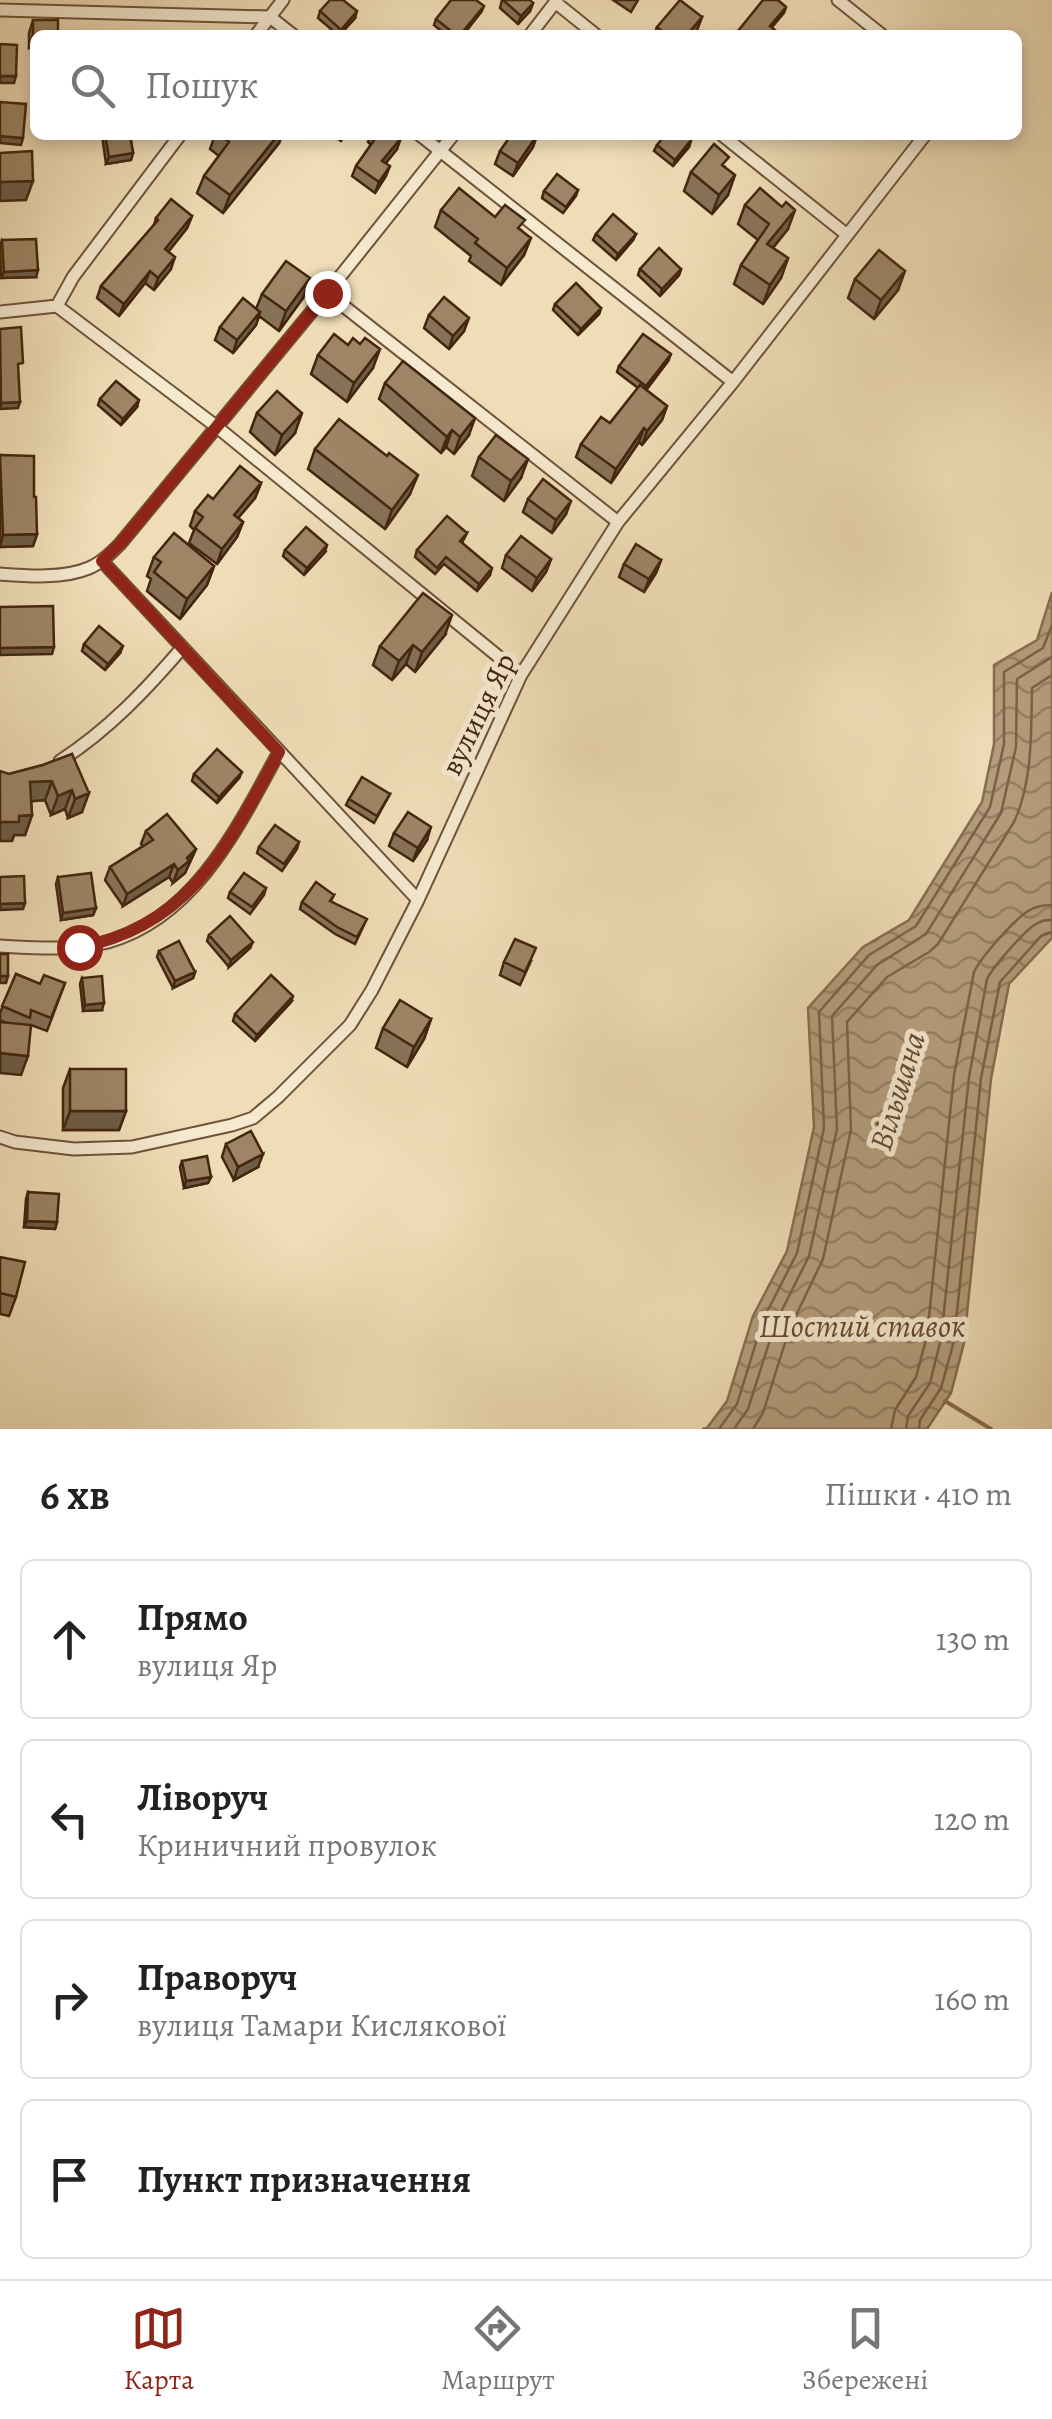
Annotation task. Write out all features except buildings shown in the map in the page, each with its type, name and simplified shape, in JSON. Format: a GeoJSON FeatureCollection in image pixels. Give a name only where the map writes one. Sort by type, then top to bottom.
{"type":"FeatureCollection","features":[{"type":"Feature","properties":{"kind":"street"},"geometry":{"type":"LineString","coordinates":[[260,30],[282,0]]}},
{"type":"Feature","properties":{"kind":"street"},"geometry":{"type":"LineString","coordinates":[[838,0],[876,30]]}},
{"type":"Feature","properties":{"kind":"street"},"geometry":{"type":"LineString","coordinates":[[534,30],[556,1],[590,30]]}},
{"type":"Feature","properties":{"kind":"street"},"geometry":{"type":"LineString","coordinates":[[0,10],[270,17],[287,30]]}},
{"type":"Feature","properties":{"kind":"street"},"geometry":{"type":"LineString","coordinates":[[57,306],[73,277],[176,140]]}},
{"type":"Feature","properties":{"kind":"street"},"geometry":{"type":"LineString","coordinates":[[426,140],[733,382]]}},
{"type":"Feature","properties":{"kind":"street"},"geometry":{"type":"LineString","coordinates":[[0,574],[86,570],[120,544],[449,140]]}},
{"type":"Feature","properties":{"kind":"street"},"geometry":{"type":"LineString","coordinates":[[728,140],[846,234]]}},
{"type":"Feature","properties":{"kind":"street","name":"вулиця Яр"},"geometry":{"type":"LineString","coordinates":[[0,1137],[74,1149],[132,1148],[232,1125],[253,1118],[278,1097],[350,1025],[418,900],[521,676],[618,522],[922,140]]}},
{"type":"Feature","properties":{"kind":"street"},"geometry":{"type":"LineString","coordinates":[[327,293],[618,522]]}},
{"type":"Feature","properties":{"kind":"street"},"geometry":{"type":"LineString","coordinates":[[0,312],[57,306],[217,428],[521,676]]}},
{"type":"Feature","properties":{"kind":"street"},"geometry":{"type":"LineString","coordinates":[[102,561],[418,900]]}},
{"type":"Feature","properties":{"kind":"street"},"geometry":{"type":"LineString","coordinates":[[48,769],[106,729],[182,648]]}},
{"type":"Feature","properties":{"kind":"street"},"geometry":{"type":"LineString","coordinates":[[0,946],[41,949],[108,942],[162,915],[182,898],[223,849],[279,752]]}},
{"type":"Feature","properties":{"kind":"water","name":"Шостий ставок"},"geometry":{"type":"Polygon","coordinates":[[[1052,592],[1052,938],[1009,984],[991,1079],[964,1343],[951,1393],[927,1429],[702,1429],[707,1428],[727,1401],[753,1316],[787,1251],[814,1127],[808,1008],[863,947],[909,920],[982,802],[994,744],[994,665],[1037,640],[1052,592]]]}},
{"type":"Feature","properties":{"kind":"waterway"},"geometry":{"type":"LineString","coordinates":[[945,1401],[991,1429]]}},
{"type":"Feature","properties":{"kind":"route"},"geometry":{"type":"LineString","coordinates":[[79,947],[134,932],[182,898],[233,834],[279,752],[102,561],[327,293]]}},
{"type":"Feature","properties":{"kind":"water label","name":"Вільшана"},"geometry":{"type":"Point","coordinates":[897,1091]}}]}
